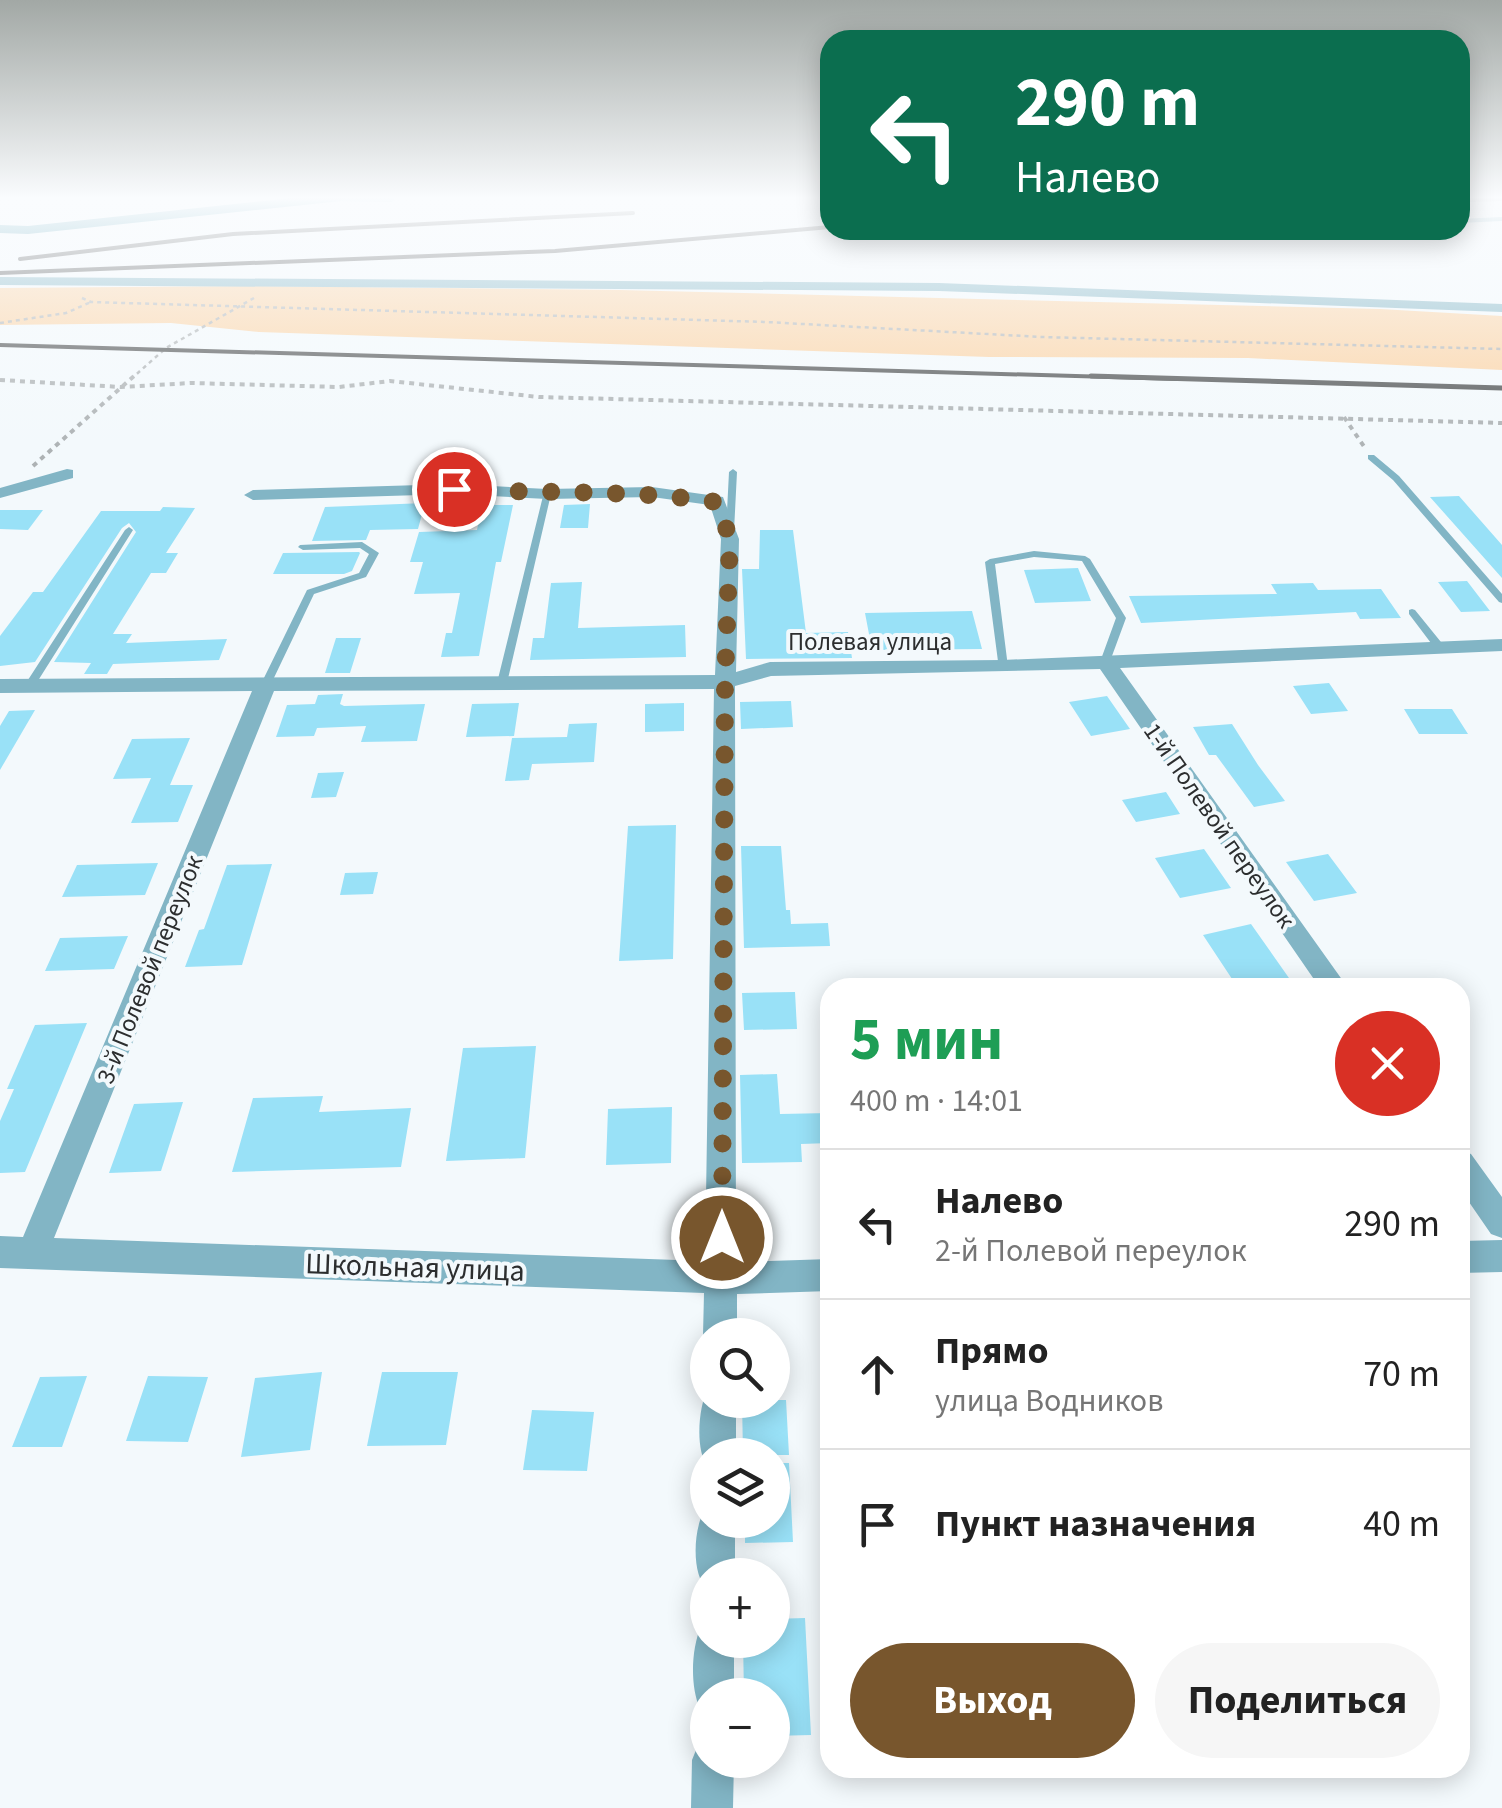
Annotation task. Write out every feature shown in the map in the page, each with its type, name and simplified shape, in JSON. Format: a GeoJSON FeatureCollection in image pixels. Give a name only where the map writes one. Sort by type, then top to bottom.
{"type":"FeatureCollection","features":[{"type":"Feature","properties":{"kind":"street"},"geometry":{"type":"LineString","coordinates":[[141,281],[959,290],[1502,308]]}},
{"type":"Feature","properties":{"kind":"street"},"geometry":{"type":"LineString","coordinates":[[7,490],[67,474]]}},
{"type":"Feature","properties":{"kind":"street"},"geometry":{"type":"LineString","coordinates":[[253,495],[454,489],[547,494],[652,492],[717,502],[730,539],[725,682],[720,1318]]}},
{"type":"Feature","properties":{"kind":"street","name":"Полевая улица"},"geometry":{"type":"LineString","coordinates":[[0,686],[725,682],[770,669],[1004,668],[1502,645]]}},
{"type":"Feature","properties":{"kind":"street","name":"1-й Полевой переулок"},"geometry":{"type":"LineString","coordinates":[[1106,662],[1328,978]]}},
{"type":"Feature","properties":{"kind":"street","name":"3-й Полевой переулок"},"geometry":{"type":"LineString","coordinates":[[16,1253],[266,684]]}},
{"type":"Feature","properties":{"kind":"street"},"geometry":{"type":"LineString","coordinates":[[1470,1178],[1502,1223]]}},
{"type":"Feature","properties":{"kind":"street","name":"Школьная улица"},"geometry":{"type":"LineString","coordinates":[[16,1253],[721,1278],[820,1275]]}},
{"type":"Feature","properties":{"kind":"street"},"geometry":{"type":"LineString","coordinates":[[1470,1257],[1502,1256]]}},
{"type":"Feature","properties":{"kind":"street"},"geometry":{"type":"LineString","coordinates":[[712,1808],[713,1778]]}},
{"type":"Feature","properties":{"kind":"lane"},"geometry":{"type":"LineString","coordinates":[[1371,457],[1396,478],[1502,600]]}},
{"type":"Feature","properties":{"kind":"lane"},"geometry":{"type":"LineString","coordinates":[[730,539],[733,472]]}},
{"type":"Feature","properties":{"kind":"lane"},"geometry":{"type":"LineString","coordinates":[[502,683],[547,494]]}},
{"type":"Feature","properties":{"kind":"lane"},"geometry":{"type":"LineString","coordinates":[[30,686],[129,530]]}},
{"type":"Feature","properties":{"kind":"lane"},"geometry":{"type":"LineString","coordinates":[[266,684],[310,592],[363,575],[374,553],[362,545],[303,547]]}},
{"type":"Feature","properties":{"kind":"lane"},"geometry":{"type":"LineString","coordinates":[[1004,668],[990,562],[1034,554],[1085,559],[1122,618],[1106,662]]}},
{"type":"Feature","properties":{"kind":"lane"},"geometry":{"type":"LineString","coordinates":[[1412,612],[1440,650]]}},
{"type":"Feature","properties":{"kind":"path"},"geometry":{"type":"LineString","coordinates":[[62,281],[92,302]]}},
{"type":"Feature","properties":{"kind":"path"},"geometry":{"type":"LineString","coordinates":[[7,490],[166,348],[272,288],[275,282]]}},
{"type":"Feature","properties":{"kind":"path"},"geometry":{"type":"LineString","coordinates":[[0,323],[66,313],[92,302],[766,322],[862,331],[1215,342],[1314,340],[1502,349]]}},
{"type":"Feature","properties":{"kind":"path"},"geometry":{"type":"LineString","coordinates":[[0,380],[121,386],[190,383],[339,387],[390,380],[538,398],[1502,423]]}},
{"type":"Feature","properties":{"kind":"path"},"geometry":{"type":"LineString","coordinates":[[1344,417],[1371,457]]}},
{"type":"Feature","properties":{"kind":"shaded area"},"geometry":{"type":"Polygon","coordinates":[[[0,288],[620,290],[1380,309],[1502,316],[1502,370],[1248,358],[989,357],[259,332],[171,323],[0,325],[0,288]]]}},
{"type":"Feature","properties":{"kind":"building"},"geometry":{"type":"Polygon","coordinates":[[[1459,496],[1502,545],[1502,578],[1430,497],[1459,496]]]}},
{"type":"Feature","properties":{"kind":"building"},"geometry":{"type":"Polygon","coordinates":[[[425,503],[418,529],[370,530],[366,540],[312,541],[325,507],[425,503]]]}},
{"type":"Feature","properties":{"kind":"building"},"geometry":{"type":"Polygon","coordinates":[[[590,504],[588,528],[560,528],[564,505],[590,504]]]}},
{"type":"Feature","properties":{"kind":"building"},"geometry":{"type":"Polygon","coordinates":[[[482,505],[513,505],[501,562],[496,562],[479,656],[441,657],[446,633],[452,633],[460,593],[414,594],[423,562],[410,562],[419,532],[477,530],[482,505]]]}},
{"type":"Feature","properties":{"kind":"building"},"geometry":{"type":"Polygon","coordinates":[[[163,507],[195,508],[166,553],[178,553],[166,573],[151,573],[113,634],[132,634],[126,643],[227,639],[219,660],[113,664],[107,674],[84,674],[91,663],[54,662],[136,532],[129,523],[35,662],[0,666],[0,636],[33,592],[43,592],[101,511],[160,511],[163,507]]]}},
{"type":"Feature","properties":{"kind":"building"},"geometry":{"type":"Polygon","coordinates":[[[0,510],[43,510],[28,530],[0,529],[0,510]]]}},
{"type":"Feature","properties":{"kind":"building"},"geometry":{"type":"Polygon","coordinates":[[[760,530],[793,530],[806,633],[848,632],[852,658],[746,659],[742,569],[759,569],[760,530]]]}},
{"type":"Feature","properties":{"kind":"building"},"geometry":{"type":"Polygon","coordinates":[[[283,553],[360,553],[352,571],[344,574],[273,574],[283,553]]]}},
{"type":"Feature","properties":{"kind":"building"},"geometry":{"type":"Polygon","coordinates":[[[1078,568],[1091,601],[1035,603],[1024,570],[1078,568]]]}},
{"type":"Feature","properties":{"kind":"building"},"geometry":{"type":"Polygon","coordinates":[[[1467,581],[1490,611],[1461,612],[1438,582],[1467,581]]]}},
{"type":"Feature","properties":{"kind":"building"},"geometry":{"type":"Polygon","coordinates":[[[582,582],[578,628],[685,625],[686,657],[530,660],[533,638],[544,638],[551,583],[582,582]]]}},
{"type":"Feature","properties":{"kind":"building"},"geometry":{"type":"Polygon","coordinates":[[[1313,583],[1318,590],[1381,589],[1401,618],[1360,619],[1356,612],[1141,623],[1129,596],[1277,594],[1271,584],[1313,583]]]}},
{"type":"Feature","properties":{"kind":"building"},"geometry":{"type":"Polygon","coordinates":[[[972,611],[982,649],[872,650],[865,613],[972,611]]]}},
{"type":"Feature","properties":{"kind":"building"},"geometry":{"type":"Polygon","coordinates":[[[336,638],[361,638],[350,673],[325,673],[336,638]]]}},
{"type":"Feature","properties":{"kind":"building"},"geometry":{"type":"Polygon","coordinates":[[[1329,683],[1348,711],[1311,714],[1293,686],[1329,683]]]}},
{"type":"Feature","properties":{"kind":"building"},"geometry":{"type":"Polygon","coordinates":[[[343,694],[340,704],[344,706],[425,704],[417,741],[361,742],[366,726],[317,728],[314,736],[276,737],[287,705],[315,704],[318,695],[343,694]]]}},
{"type":"Feature","properties":{"kind":"building"},"geometry":{"type":"Polygon","coordinates":[[[1107,696],[1130,729],[1091,736],[1069,702],[1107,696]]]}},
{"type":"Feature","properties":{"kind":"building"},"geometry":{"type":"Polygon","coordinates":[[[791,701],[793,727],[741,729],[740,702],[791,701]]]}},
{"type":"Feature","properties":{"kind":"building"},"geometry":{"type":"Polygon","coordinates":[[[519,703],[514,736],[466,737],[472,704],[519,703]]]}},
{"type":"Feature","properties":{"kind":"building"},"geometry":{"type":"Polygon","coordinates":[[[684,703],[684,731],[645,732],[645,704],[684,703]]]}},
{"type":"Feature","properties":{"kind":"building"},"geometry":{"type":"Polygon","coordinates":[[[1404,709],[1452,709],[1468,734],[1419,734],[1404,709]]]}},
{"type":"Feature","properties":{"kind":"building"},"geometry":{"type":"Polygon","coordinates":[[[35,710],[0,770],[0,726],[9,711],[35,710]]]}},
{"type":"Feature","properties":{"kind":"building"},"geometry":{"type":"Polygon","coordinates":[[[597,723],[594,762],[532,764],[529,780],[505,781],[512,738],[567,737],[569,724],[597,723]]]}},
{"type":"Feature","properties":{"kind":"building"},"geometry":{"type":"Polygon","coordinates":[[[1232,724],[1285,801],[1254,807],[1216,755],[1209,755],[1193,727],[1232,724]]]}},
{"type":"Feature","properties":{"kind":"building"},"geometry":{"type":"Polygon","coordinates":[[[190,738],[170,785],[193,785],[178,822],[131,823],[151,778],[113,779],[132,739],[190,738]]]}},
{"type":"Feature","properties":{"kind":"building"},"geometry":{"type":"Polygon","coordinates":[[[344,772],[336,797],[311,798],[318,773],[344,772]]]}},
{"type":"Feature","properties":{"kind":"building"},"geometry":{"type":"Polygon","coordinates":[[[1166,792],[1180,814],[1136,822],[1122,800],[1166,792]]]}},
{"type":"Feature","properties":{"kind":"building"},"geometry":{"type":"Polygon","coordinates":[[[676,825],[673,959],[619,961],[628,826],[676,825]]]}},
{"type":"Feature","properties":{"kind":"building"},"geometry":{"type":"Polygon","coordinates":[[[741,846],[781,846],[786,910],[790,910],[791,924],[828,923],[830,946],[744,948],[741,846]]]}},
{"type":"Feature","properties":{"kind":"building"},"geometry":{"type":"Polygon","coordinates":[[[1204,849],[1231,888],[1180,898],[1155,858],[1204,849]]]}},
{"type":"Feature","properties":{"kind":"building"},"geometry":{"type":"Polygon","coordinates":[[[1328,854],[1357,893],[1314,901],[1286,862],[1328,854]]]}},
{"type":"Feature","properties":{"kind":"building"},"geometry":{"type":"Polygon","coordinates":[[[158,863],[145,895],[62,897],[77,865],[158,863]]]}},
{"type":"Feature","properties":{"kind":"building"},"geometry":{"type":"Polygon","coordinates":[[[272,864],[242,965],[185,967],[199,930],[204,929],[227,865],[272,864]]]}},
{"type":"Feature","properties":{"kind":"building"},"geometry":{"type":"Polygon","coordinates":[[[378,872],[373,894],[340,895],[345,873],[378,872]]]}},
{"type":"Feature","properties":{"kind":"building"},"geometry":{"type":"Polygon","coordinates":[[[1251,924],[1289,978],[1231,978],[1203,935],[1251,924]]]}},
{"type":"Feature","properties":{"kind":"building"},"geometry":{"type":"Polygon","coordinates":[[[128,936],[114,969],[45,971],[60,938],[128,936]]]}},
{"type":"Feature","properties":{"kind":"building"},"geometry":{"type":"Polygon","coordinates":[[[795,992],[797,1029],[744,1030],[742,993],[795,992]]]}},
{"type":"Feature","properties":{"kind":"building"},"geometry":{"type":"Polygon","coordinates":[[[87,1023],[25,1172],[0,1173],[0,1121],[14,1089],[7,1089],[35,1025],[87,1023]]]}},
{"type":"Feature","properties":{"kind":"building"},"geometry":{"type":"Polygon","coordinates":[[[536,1046],[525,1158],[446,1161],[463,1048],[536,1046]]]}},
{"type":"Feature","properties":{"kind":"building"},"geometry":{"type":"Polygon","coordinates":[[[777,1074],[780,1114],[820,1113],[820,1143],[801,1144],[802,1162],[742,1163],[740,1075],[777,1074]]]}},
{"type":"Feature","properties":{"kind":"building"},"geometry":{"type":"Polygon","coordinates":[[[323,1096],[319,1112],[411,1108],[401,1167],[232,1172],[253,1098],[323,1096]]]}},
{"type":"Feature","properties":{"kind":"building"},"geometry":{"type":"Polygon","coordinates":[[[183,1102],[161,1171],[109,1173],[134,1104],[183,1102]]]}},
{"type":"Feature","properties":{"kind":"building"},"geometry":{"type":"Polygon","coordinates":[[[672,1107],[671,1163],[606,1165],[608,1109],[672,1107]]]}},
{"type":"Feature","properties":{"kind":"building"},"geometry":{"type":"Polygon","coordinates":[[[322,1372],[310,1450],[241,1457],[255,1378],[322,1372]]]}},
{"type":"Feature","properties":{"kind":"building"},"geometry":{"type":"Polygon","coordinates":[[[382,1372],[458,1372],[446,1445],[367,1446],[382,1372]]]}},
{"type":"Feature","properties":{"kind":"building"},"geometry":{"type":"Polygon","coordinates":[[[87,1376],[62,1447],[12,1447],[40,1377],[87,1376]]]}},
{"type":"Feature","properties":{"kind":"building"},"geometry":{"type":"Polygon","coordinates":[[[148,1376],[208,1377],[188,1442],[126,1441],[148,1376]]]}},
{"type":"Feature","properties":{"kind":"building"},"geometry":{"type":"Polygon","coordinates":[[[532,1410],[594,1412],[587,1471],[523,1470],[532,1410]]]}},
{"type":"Feature","properties":{"kind":"building"},"geometry":{"type":"Polygon","coordinates":[[[742,1418],[787,1418],[788,1438],[743,1438],[742,1418]]]}},
{"type":"Feature","properties":{"kind":"building"},"geometry":{"type":"Polygon","coordinates":[[[790,1483],[793,1542],[745,1543],[745,1538],[790,1538],[790,1483]]]}},
{"type":"Feature","properties":{"kind":"building"},"geometry":{"type":"Polygon","coordinates":[[[790,1618],[805,1618],[811,1735],[790,1736],[790,1678],[744,1678],[743,1658],[790,1658],[790,1618]]]}},
{"type":"Feature","properties":{"kind":"railway"},"geometry":{"type":"LineString","coordinates":[[0,345],[1178,379]]}},
{"type":"Feature","properties":{"kind":"railway"},"geometry":{"type":"LineString","coordinates":[[1091,376],[1502,388]]}},
{"type":"Feature","properties":{"kind":"route"},"geometry":{"type":"LineString","coordinates":[[454,489],[547,494],[652,492],[717,502],[730,539],[725,682],[722,1238]]}}]}
